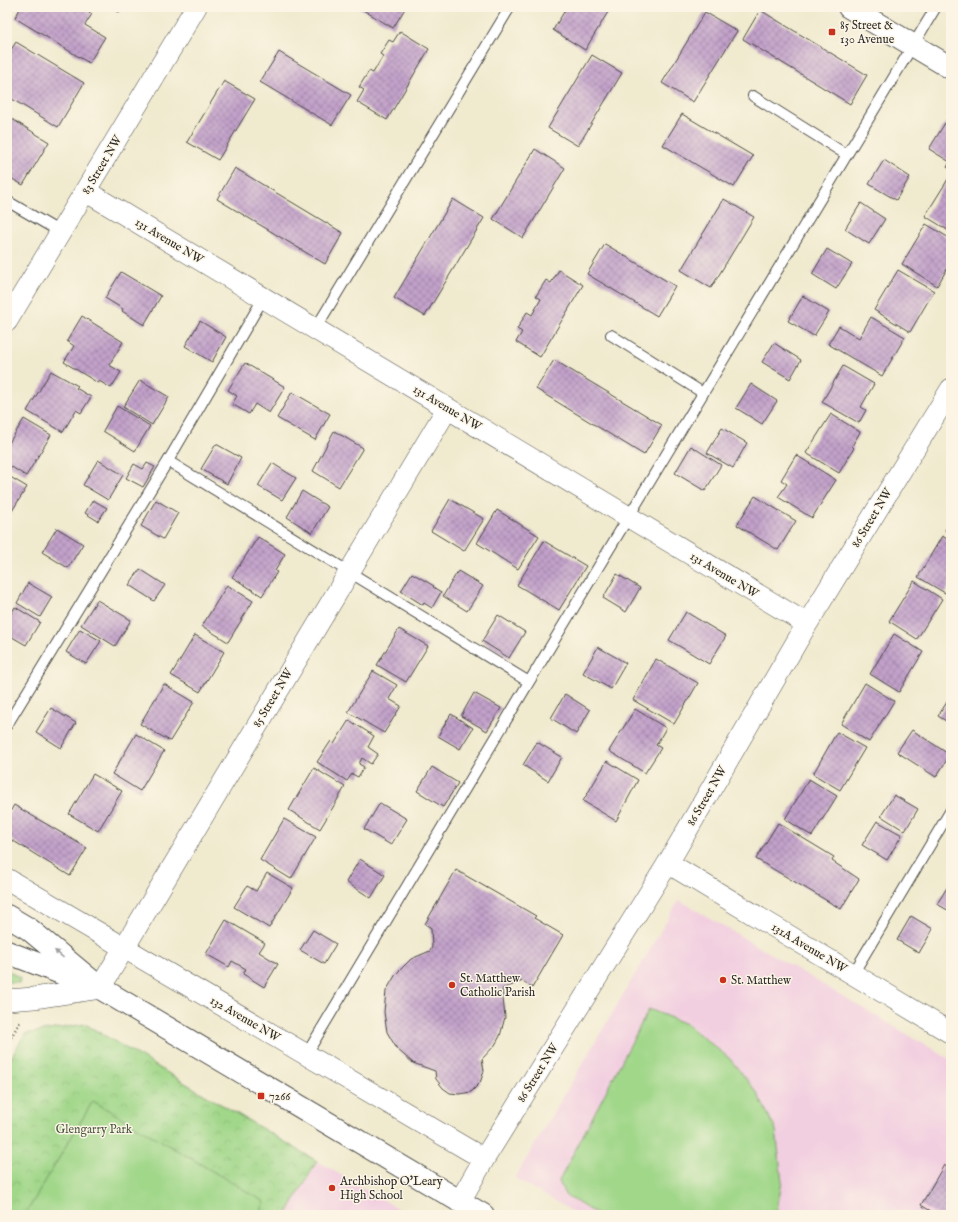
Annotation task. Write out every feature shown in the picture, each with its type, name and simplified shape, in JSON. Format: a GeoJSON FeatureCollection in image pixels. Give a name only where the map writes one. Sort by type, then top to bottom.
{"type":"FeatureCollection","features":[{"type":"Feature","properties":{"kind":"street","name":"83 Street NW"},"geometry":{"type":"LineString","coordinates":[[7,322],[87,192],[196,7]]}},
{"type":"Feature","properties":{"kind":"street"},"geometry":{"type":"LineString","coordinates":[[849,7],[951,68]]}},
{"type":"Feature","properties":{"kind":"street","name":"131 Avenue NW"},"geometry":{"type":"LineString","coordinates":[[87,192],[316,328],[447,409],[807,624]]}},
{"type":"Feature","properties":{"kind":"street","name":"86 Street NW"},"geometry":{"type":"LineString","coordinates":[[460,1201],[484,1159],[668,863],[807,624],[951,389]]}},
{"type":"Feature","properties":{"kind":"street","name":"85 Street NW"},"geometry":{"type":"LineString","coordinates":[[100,988],[123,947],[447,409]]}},
{"type":"Feature","properties":{"kind":"street","name":"131A Avenue NW"},"geometry":{"type":"LineString","coordinates":[[668,863],[951,1033]]}},
{"type":"Feature","properties":{"kind":"street","name":"132 Avenue NW"},"geometry":{"type":"LineString","coordinates":[[7,879],[484,1159]]}},
{"type":"Feature","properties":{"kind":"street"},"geometry":{"type":"LineString","coordinates":[[7,916],[29,929],[100,988],[483,1215]]}},
{"type":"Feature","properties":{"kind":"street"},"geometry":{"type":"LineString","coordinates":[[7,952],[100,988]]}},
{"type":"Feature","properties":{"kind":"street"},"geometry":{"type":"LineString","coordinates":[[7,1000],[34,998],[100,988]]}},
{"type":"Feature","properties":{"kind":"lane"},"geometry":{"type":"LineString","coordinates":[[316,328],[510,7]]}},
{"type":"Feature","properties":{"kind":"lane"},"geometry":{"type":"LineString","coordinates":[[306,1055],[628,517],[936,7]]}},
{"type":"Feature","properties":{"kind":"lane"},"geometry":{"type":"LineString","coordinates":[[753,96],[847,155]]}},
{"type":"Feature","properties":{"kind":"lane"},"geometry":{"type":"LineString","coordinates":[[7,200],[62,233]]}},
{"type":"Feature","properties":{"kind":"lane"},"geometry":{"type":"LineString","coordinates":[[7,725],[168,461],[264,297]]}},
{"type":"Feature","properties":{"kind":"lane"},"geometry":{"type":"LineString","coordinates":[[611,335],[703,393]]}},
{"type":"Feature","properties":{"kind":"lane"},"geometry":{"type":"LineString","coordinates":[[168,461],[529,682]]}},
{"type":"Feature","properties":{"kind":"lane"},"geometry":{"type":"LineString","coordinates":[[853,974],[951,810]]}},
{"type":"Feature","properties":{"kind":"shaded area","name":"St. Matthew"},"geometry":{"type":"Polygon","coordinates":[[[679,900],[951,1060],[951,1215],[579,1215],[515,1178],[679,900]]]}},
{"type":"Feature","properties":{"kind":"shaded area","name":"Archbishop O'Leary High School"},"geometry":{"type":"Polygon","coordinates":[[[317,1161],[409,1215],[286,1215],[317,1161]]]}},
{"type":"Feature","properties":{"kind":"green space"},"geometry":{"type":"Polygon","coordinates":[[[7,970],[20,978],[19,983],[7,982],[7,970]]]}},
{"type":"Feature","properties":{"kind":"green space"},"geometry":{"type":"Polygon","coordinates":[[[649,1009],[686,1024],[729,1058],[756,1091],[776,1130],[782,1182],[776,1215],[598,1215],[565,1195],[559,1181],[649,1009]]]}},
{"type":"Feature","properties":{"kind":"green space","name":"Glengarry Park"},"geometry":{"type":"Polygon","coordinates":[[[85,1024],[317,1161],[286,1215],[7,1215],[7,1064],[25,1034],[85,1024]]]}},
{"type":"Feature","properties":{"kind":"green space"},"geometry":{"type":"Polygon","coordinates":[[[93,1101],[265,1202],[258,1215],[25,1215],[93,1101]]]}},
{"type":"Feature","properties":{"kind":"building"},"geometry":{"type":"Polygon","coordinates":[[[21,7],[81,7],[92,14],[85,25],[105,37],[89,63],[15,18],[21,7]]]}},
{"type":"Feature","properties":{"kind":"building"},"geometry":{"type":"Polygon","coordinates":[[[110,7],[122,7],[119,12],[110,7]]]}},
{"type":"Feature","properties":{"kind":"building"},"geometry":{"type":"Polygon","coordinates":[[[358,7],[406,7],[393,28],[358,7]]]}},
{"type":"Feature","properties":{"kind":"building"},"geometry":{"type":"Polygon","coordinates":[[[567,7],[611,7],[585,50],[553,30],[567,7]]]}},
{"type":"Feature","properties":{"kind":"building"},"geometry":{"type":"Polygon","coordinates":[[[760,10],[867,75],[850,104],[743,39],[760,10]]]}},
{"type":"Feature","properties":{"kind":"building"},"geometry":{"type":"Polygon","coordinates":[[[705,12],[737,31],[693,102],[662,83],[705,12]]]}},
{"type":"Feature","properties":{"kind":"building"},"geometry":{"type":"Polygon","coordinates":[[[400,31],[429,49],[387,120],[357,102],[364,90],[359,87],[369,71],[373,73],[383,56],[380,54],[389,40],[393,42],[400,31]]]}},
{"type":"Feature","properties":{"kind":"building"},"geometry":{"type":"Polygon","coordinates":[[[16,42],[84,83],[58,127],[7,96],[7,56],[16,42]]]}},
{"type":"Feature","properties":{"kind":"building"},"geometry":{"type":"Polygon","coordinates":[[[279,52],[351,95],[332,125],[260,82],[279,52]]]}},
{"type":"Feature","properties":{"kind":"building"},"geometry":{"type":"Polygon","coordinates":[[[592,55],[622,73],[578,146],[548,128],[592,55]]]}},
{"type":"Feature","properties":{"kind":"building"},"geometry":{"type":"Polygon","coordinates":[[[224,81],[255,99],[218,160],[187,142],[224,81]]]}},
{"type":"Feature","properties":{"kind":"building"},"geometry":{"type":"Polygon","coordinates":[[[682,114],[753,156],[734,187],[663,145],[682,114]]]}},
{"type":"Feature","properties":{"kind":"building"},"geometry":{"type":"Polygon","coordinates":[[[7,116],[49,142],[23,185],[7,176],[7,116]]]}},
{"type":"Feature","properties":{"kind":"building"},"geometry":{"type":"Polygon","coordinates":[[[945,123],[951,127],[951,170],[947,167],[950,162],[929,149],[945,123]]]}},
{"type":"Feature","properties":{"kind":"building"},"geometry":{"type":"Polygon","coordinates":[[[535,149],[565,168],[523,238],[493,219],[535,149]]]}},
{"type":"Feature","properties":{"kind":"building"},"geometry":{"type":"Polygon","coordinates":[[[884,160],[910,177],[896,200],[869,184],[884,160]]]}},
{"type":"Feature","properties":{"kind":"building"},"geometry":{"type":"Polygon","coordinates":[[[235,168],[343,233],[325,264],[217,199],[235,168]]]}},
{"type":"Feature","properties":{"kind":"building"},"geometry":{"type":"Polygon","coordinates":[[[950,176],[951,177],[951,232],[925,216],[950,176]]]}},
{"type":"Feature","properties":{"kind":"building"},"geometry":{"type":"Polygon","coordinates":[[[453,199],[484,218],[425,316],[394,298],[453,199]]]}},
{"type":"Feature","properties":{"kind":"building"},"geometry":{"type":"Polygon","coordinates":[[[724,199],[754,217],[711,288],[681,270],[724,199]]]}},
{"type":"Feature","properties":{"kind":"building"},"geometry":{"type":"Polygon","coordinates":[[[861,203],[885,219],[869,244],[845,229],[861,203]]]}},
{"type":"Feature","properties":{"kind":"building"},"geometry":{"type":"Polygon","coordinates":[[[926,224],[951,239],[951,259],[948,263],[950,264],[937,286],[902,264],[926,224]]]}},
{"type":"Feature","properties":{"kind":"building"},"geometry":{"type":"Polygon","coordinates":[[[605,244],[675,286],[657,316],[587,274],[605,244]]]}},
{"type":"Feature","properties":{"kind":"building"},"geometry":{"type":"Polygon","coordinates":[[[827,249],[852,264],[836,289],[812,274],[827,249]]]}},
{"type":"Feature","properties":{"kind":"building"},"geometry":{"type":"Polygon","coordinates":[[[559,270],[583,285],[540,357],[516,342],[522,332],[517,329],[527,312],[532,315],[541,299],[536,296],[546,280],[551,283],[559,270]]]}},
{"type":"Feature","properties":{"kind":"building"},"geometry":{"type":"Polygon","coordinates":[[[898,270],[934,291],[910,332],[874,310],[898,270]]]}},
{"type":"Feature","properties":{"kind":"building"},"geometry":{"type":"Polygon","coordinates":[[[121,272],[161,296],[144,325],[122,311],[123,309],[105,298],[121,272]]]}},
{"type":"Feature","properties":{"kind":"building"},"geometry":{"type":"Polygon","coordinates":[[[803,296],[829,312],[814,336],[788,321],[803,296]]]}},
{"type":"Feature","properties":{"kind":"building"},"geometry":{"type":"Polygon","coordinates":[[[82,316],[123,342],[109,365],[121,372],[111,388],[99,381],[98,383],[64,362],[74,346],[67,341],[82,316]]]}},
{"type":"Feature","properties":{"kind":"building"},"geometry":{"type":"Polygon","coordinates":[[[871,317],[905,337],[882,376],[828,344],[839,326],[859,338],[871,317]]]}},
{"type":"Feature","properties":{"kind":"building"},"geometry":{"type":"Polygon","coordinates":[[[200,321],[226,337],[212,362],[185,346],[200,321]]]}},
{"type":"Feature","properties":{"kind":"building"},"geometry":{"type":"Polygon","coordinates":[[[774,343],[801,360],[790,379],[762,362],[774,343]]]}},
{"type":"Feature","properties":{"kind":"building"},"geometry":{"type":"Polygon","coordinates":[[[554,360],[662,425],[644,455],[536,389],[554,360]]]}},
{"type":"Feature","properties":{"kind":"building"},"geometry":{"type":"Polygon","coordinates":[[[245,363],[285,387],[269,413],[255,404],[249,414],[232,404],[237,396],[228,390],[245,363]]]}},
{"type":"Feature","properties":{"kind":"building"},"geometry":{"type":"Polygon","coordinates":[[[843,366],[874,384],[861,407],[866,410],[859,423],[822,402],[843,366]]]}},
{"type":"Feature","properties":{"kind":"building"},"geometry":{"type":"Polygon","coordinates":[[[51,371],[78,386],[76,388],[91,397],[81,413],[76,410],[63,432],[27,411],[51,371]]]}},
{"type":"Feature","properties":{"kind":"building"},"geometry":{"type":"Polygon","coordinates":[[[140,380],[169,397],[152,425],[123,407],[140,380]]]}},
{"type":"Feature","properties":{"kind":"building"},"geometry":{"type":"Polygon","coordinates":[[[751,384],[777,401],[762,424],[736,408],[751,384]]]}},
{"type":"Feature","properties":{"kind":"building"},"geometry":{"type":"Polygon","coordinates":[[[292,392],[330,414],[315,440],[277,418],[292,392]]]}},
{"type":"Feature","properties":{"kind":"building"},"geometry":{"type":"Polygon","coordinates":[[[117,406],[150,426],[135,451],[103,431],[117,406]]]}},
{"type":"Feature","properties":{"kind":"building"},"geometry":{"type":"Polygon","coordinates":[[[831,414],[860,432],[852,446],[854,448],[839,473],[806,453],[831,414]]]}},
{"type":"Feature","properties":{"kind":"building"},"geometry":{"type":"Polygon","coordinates":[[[24,419],[51,435],[26,476],[7,464],[7,446],[24,419]]]}},
{"type":"Feature","properties":{"kind":"building"},"geometry":{"type":"Polygon","coordinates":[[[722,428],[747,443],[733,468],[707,453],[722,428]]]}},
{"type":"Feature","properties":{"kind":"building"},"geometry":{"type":"Polygon","coordinates":[[[334,431],[363,448],[339,487],[313,471],[334,431]]]}},
{"type":"Feature","properties":{"kind":"building"},"geometry":{"type":"Polygon","coordinates":[[[216,444],[241,458],[227,484],[201,469],[216,444]]]}},
{"type":"Feature","properties":{"kind":"building"},"geometry":{"type":"Polygon","coordinates":[[[691,446],[721,465],[705,491],[675,473],[691,446]]]}},
{"type":"Feature","properties":{"kind":"building"},"geometry":{"type":"Polygon","coordinates":[[[796,455],[836,480],[812,518],[778,497],[787,484],[781,480],[796,455]]]}},
{"type":"Feature","properties":{"kind":"building"},"geometry":{"type":"Polygon","coordinates":[[[98,460],[123,475],[108,500],[83,485],[98,460]]]}},
{"type":"Feature","properties":{"kind":"building"},"geometry":{"type":"Polygon","coordinates":[[[147,463],[155,467],[143,487],[126,478],[134,464],[143,469],[147,463]]]}},
{"type":"Feature","properties":{"kind":"building"},"geometry":{"type":"Polygon","coordinates":[[[272,463],[296,478],[282,500],[258,486],[272,463]]]}},
{"type":"Feature","properties":{"kind":"building"},"geometry":{"type":"Polygon","coordinates":[[[7,475],[27,487],[7,519],[7,475]]]}},
{"type":"Feature","properties":{"kind":"building"},"geometry":{"type":"Polygon","coordinates":[[[302,491],[328,507],[312,533],[287,517],[302,491]]]}},
{"type":"Feature","properties":{"kind":"building"},"geometry":{"type":"Polygon","coordinates":[[[755,496],[796,521],[778,550],[737,525],[755,496]]]}},
{"type":"Feature","properties":{"kind":"building"},"geometry":{"type":"Polygon","coordinates":[[[450,499],[484,519],[464,551],[431,531],[450,499]]]}},
{"type":"Feature","properties":{"kind":"building"},"geometry":{"type":"Polygon","coordinates":[[[93,500],[107,508],[98,521],[85,513],[93,500]]]}},
{"type":"Feature","properties":{"kind":"building"},"geometry":{"type":"Polygon","coordinates":[[[156,500],[178,513],[163,539],[141,526],[156,500]]]}},
{"type":"Feature","properties":{"kind":"building"},"geometry":{"type":"Polygon","coordinates":[[[497,510],[539,536],[518,569],[477,543],[497,510]]]}},
{"type":"Feature","properties":{"kind":"building"},"geometry":{"type":"Polygon","coordinates":[[[951,521],[951,534],[945,530],[951,521]]]}},
{"type":"Feature","properties":{"kind":"building"},"geometry":{"type":"Polygon","coordinates":[[[57,528],[83,544],[68,568],[42,552],[57,528]]]}},
{"type":"Feature","properties":{"kind":"building"},"geometry":{"type":"Polygon","coordinates":[[[942,536],[951,541],[951,583],[945,593],[918,577],[942,536]]]}},
{"type":"Feature","properties":{"kind":"building"},"geometry":{"type":"Polygon","coordinates":[[[258,537],[285,554],[275,571],[277,572],[262,596],[232,577],[258,537]]]}},
{"type":"Feature","properties":{"kind":"building"},"geometry":{"type":"Polygon","coordinates":[[[544,541],[586,566],[559,610],[517,585],[544,541]]]}},
{"type":"Feature","properties":{"kind":"building"},"geometry":{"type":"Polygon","coordinates":[[[140,569],[165,585],[154,601],[129,585],[140,569]]]}},
{"type":"Feature","properties":{"kind":"building"},"geometry":{"type":"Polygon","coordinates":[[[458,571],[483,586],[467,611],[443,596],[458,571]]]}},
{"type":"Feature","properties":{"kind":"building"},"geometry":{"type":"Polygon","coordinates":[[[412,573],[441,592],[432,608],[424,603],[423,605],[401,591],[412,573]]]}},
{"type":"Feature","properties":{"kind":"building"},"geometry":{"type":"Polygon","coordinates":[[[617,574],[640,588],[626,612],[603,598],[617,574]]]}},
{"type":"Feature","properties":{"kind":"building"},"geometry":{"type":"Polygon","coordinates":[[[914,581],[942,599],[917,639],[889,621],[914,581]]]}},
{"type":"Feature","properties":{"kind":"building"},"geometry":{"type":"Polygon","coordinates":[[[28,583],[52,597],[40,617],[17,603],[28,583]]]}},
{"type":"Feature","properties":{"kind":"building"},"geometry":{"type":"Polygon","coordinates":[[[227,585],[253,601],[228,642],[202,626],[227,585]]]}},
{"type":"Feature","properties":{"kind":"building"},"geometry":{"type":"Polygon","coordinates":[[[97,600],[131,620],[115,646],[81,625],[97,600]]]}},
{"type":"Feature","properties":{"kind":"building"},"geometry":{"type":"Polygon","coordinates":[[[15,607],[40,622],[26,645],[7,634],[7,621],[15,607]]]}},
{"type":"Feature","properties":{"kind":"building"},"geometry":{"type":"Polygon","coordinates":[[[686,612],[726,636],[709,664],[669,640],[686,612]]]}},
{"type":"Feature","properties":{"kind":"building"},"geometry":{"type":"Polygon","coordinates":[[[498,615],[525,632],[509,658],[482,641],[498,615]]]}},
{"type":"Feature","properties":{"kind":"building"},"geometry":{"type":"Polygon","coordinates":[[[80,629],[101,641],[86,664],[66,652],[80,629]]]}},
{"type":"Feature","properties":{"kind":"building"},"geometry":{"type":"Polygon","coordinates":[[[399,629],[428,646],[406,682],[377,665],[399,629]]]}},
{"type":"Feature","properties":{"kind":"building"},"geometry":{"type":"Polygon","coordinates":[[[894,634],[923,652],[899,692],[870,674],[894,634]]]}},
{"type":"Feature","properties":{"kind":"building"},"geometry":{"type":"Polygon","coordinates":[[[195,635],[224,652],[200,692],[171,675],[195,635]]]}},
{"type":"Feature","properties":{"kind":"building"},"geometry":{"type":"Polygon","coordinates":[[[598,647],[626,663],[611,689],[583,673],[598,647]]]}},
{"type":"Feature","properties":{"kind":"building"},"geometry":{"type":"Polygon","coordinates":[[[656,659],[698,683],[674,724],[633,700],[656,659]]]}},
{"type":"Feature","properties":{"kind":"building"},"geometry":{"type":"Polygon","coordinates":[[[373,671],[397,685],[389,699],[401,706],[384,733],[348,712],[373,671]]]}},
{"type":"Feature","properties":{"kind":"building"},"geometry":{"type":"Polygon","coordinates":[[[865,683],[894,701],[869,742],[841,724],[865,683]]]}},
{"type":"Feature","properties":{"kind":"building"},"geometry":{"type":"Polygon","coordinates":[[[164,684],[194,702],[170,741],[140,724],[164,684]]]}},
{"type":"Feature","properties":{"kind":"building"},"geometry":{"type":"Polygon","coordinates":[[[474,693],[501,708],[487,731],[461,716],[474,693]]]}},
{"type":"Feature","properties":{"kind":"building"},"geometry":{"type":"Polygon","coordinates":[[[565,694],[590,710],[576,734],[551,718],[565,694]]]}},
{"type":"Feature","properties":{"kind":"building"},"geometry":{"type":"Polygon","coordinates":[[[951,696],[951,724],[938,716],[951,696]]]}},
{"type":"Feature","properties":{"kind":"building"},"geometry":{"type":"Polygon","coordinates":[[[51,708],[76,723],[61,748],[36,732],[51,708]]]}},
{"type":"Feature","properties":{"kind":"building"},"geometry":{"type":"Polygon","coordinates":[[[635,709],[666,728],[656,745],[661,748],[645,773],[609,751],[635,709]]]}},
{"type":"Feature","properties":{"kind":"building"},"geometry":{"type":"Polygon","coordinates":[[[451,714],[473,728],[460,749],[438,736],[451,714]]]}},
{"type":"Feature","properties":{"kind":"building"},"geometry":{"type":"Polygon","coordinates":[[[349,720],[374,736],[368,747],[378,754],[371,764],[362,758],[359,764],[364,767],[358,777],[352,774],[347,781],[317,762],[331,741],[334,744],[349,720]]]}},
{"type":"Feature","properties":{"kind":"building"},"geometry":{"type":"Polygon","coordinates":[[[912,730],[950,755],[936,777],[897,752],[912,730]]]}},
{"type":"Feature","properties":{"kind":"building"},"geometry":{"type":"Polygon","coordinates":[[[837,732],[865,748],[840,790],[813,774],[837,732]]]}},
{"type":"Feature","properties":{"kind":"building"},"geometry":{"type":"Polygon","coordinates":[[[136,734],[164,751],[140,791],[112,774],[136,734]]]}},
{"type":"Feature","properties":{"kind":"building"},"geometry":{"type":"Polygon","coordinates":[[[537,742],[562,757],[548,781],[523,765],[537,742]]]}},
{"type":"Feature","properties":{"kind":"building"},"geometry":{"type":"Polygon","coordinates":[[[607,761],[638,780],[616,821],[583,801],[607,761]]]}},
{"type":"Feature","properties":{"kind":"building"},"geometry":{"type":"Polygon","coordinates":[[[432,767],[458,783],[443,807],[417,791],[432,767]]]}},
{"type":"Feature","properties":{"kind":"building"},"geometry":{"type":"Polygon","coordinates":[[[314,768],[345,787],[320,829],[289,810],[314,768]]]}},
{"type":"Feature","properties":{"kind":"building"},"geometry":{"type":"Polygon","coordinates":[[[93,774],[122,791],[98,831],[69,814],[93,774]]]}},
{"type":"Feature","properties":{"kind":"building"},"geometry":{"type":"Polygon","coordinates":[[[809,779],[837,796],[812,836],[785,819],[809,779]]]}},
{"type":"Feature","properties":{"kind":"building"},"geometry":{"type":"Polygon","coordinates":[[[894,795],[918,809],[905,831],[881,816],[894,795]]]}},
{"type":"Feature","properties":{"kind":"building"},"geometry":{"type":"Polygon","coordinates":[[[380,803],[407,819],[391,845],[364,829],[380,803]]]}},
{"type":"Feature","properties":{"kind":"building"},"geometry":{"type":"Polygon","coordinates":[[[14,805],[87,848],[70,876],[7,837],[7,817],[14,805]]]}},
{"type":"Feature","properties":{"kind":"building"},"geometry":{"type":"Polygon","coordinates":[[[284,819],[316,837],[291,879],[260,860],[284,819]]]}},
{"type":"Feature","properties":{"kind":"building"},"geometry":{"type":"Polygon","coordinates":[[[877,821],[902,835],[887,860],[862,845],[877,821]]]}},
{"type":"Feature","properties":{"kind":"building"},"geometry":{"type":"Polygon","coordinates":[[[778,823],[834,857],[832,861],[859,879],[841,909],[756,859],[778,823]]]}},
{"type":"Feature","properties":{"kind":"building"},"geometry":{"type":"Polygon","coordinates":[[[360,859],[385,875],[371,898],[346,882],[360,859]]]}},
{"type":"Feature","properties":{"kind":"building","name":"St. Matthew Catholic Parish"},"geometry":{"type":"Polygon","coordinates":[[[456,870],[536,916],[534,918],[563,935],[532,988],[523,981],[502,989],[505,1017],[500,1036],[495,1045],[482,1059],[484,1071],[480,1083],[471,1092],[459,1094],[450,1093],[443,1088],[436,1079],[435,1071],[413,1063],[397,1049],[387,1032],[384,1012],[386,991],[396,974],[411,959],[430,951],[432,947],[431,928],[425,924],[456,870]]]}},
{"type":"Feature","properties":{"kind":"building"},"geometry":{"type":"Polygon","coordinates":[[[267,873],[293,888],[269,928],[234,907],[247,886],[256,891],[267,873]]]}},
{"type":"Feature","properties":{"kind":"building"},"geometry":{"type":"Polygon","coordinates":[[[951,881],[951,912],[937,904],[951,881]]]}},
{"type":"Feature","properties":{"kind":"building"},"geometry":{"type":"Polygon","coordinates":[[[911,916],[933,929],[919,953],[897,940],[911,916]]]}},
{"type":"Feature","properties":{"kind":"building"},"geometry":{"type":"Polygon","coordinates":[[[226,920],[265,943],[259,952],[278,964],[264,987],[243,974],[246,969],[232,961],[229,967],[206,954],[226,920]]]}},
{"type":"Feature","properties":{"kind":"building"},"geometry":{"type":"Polygon","coordinates":[[[313,930],[336,944],[324,964],[300,950],[313,930]]]}},
{"type":"Feature","properties":{"kind":"building"},"geometry":{"type":"Polygon","coordinates":[[[944,1165],[951,1170],[951,1215],[937,1215],[921,1205],[944,1165]]]}},
{"type":"Feature","properties":{"kind":"place","name":"85 Street & 130 Avenue"},"geometry":{"type":"Point","coordinates":[832,32]}},
{"type":"Feature","properties":{"kind":"place","name":"St. Matthew"},"geometry":{"type":"Point","coordinates":[723,980]}},
{"type":"Feature","properties":{"kind":"place","name":"St. Matthew Catholic Parish"},"geometry":{"type":"Point","coordinates":[452,985]}},
{"type":"Feature","properties":{"kind":"place","name":"7266"},"geometry":{"type":"Point","coordinates":[261,1096]}},
{"type":"Feature","properties":{"kind":"place","name":"Archbishop O'Leary High School"},"geometry":{"type":"Point","coordinates":[332,1188]}}]}
